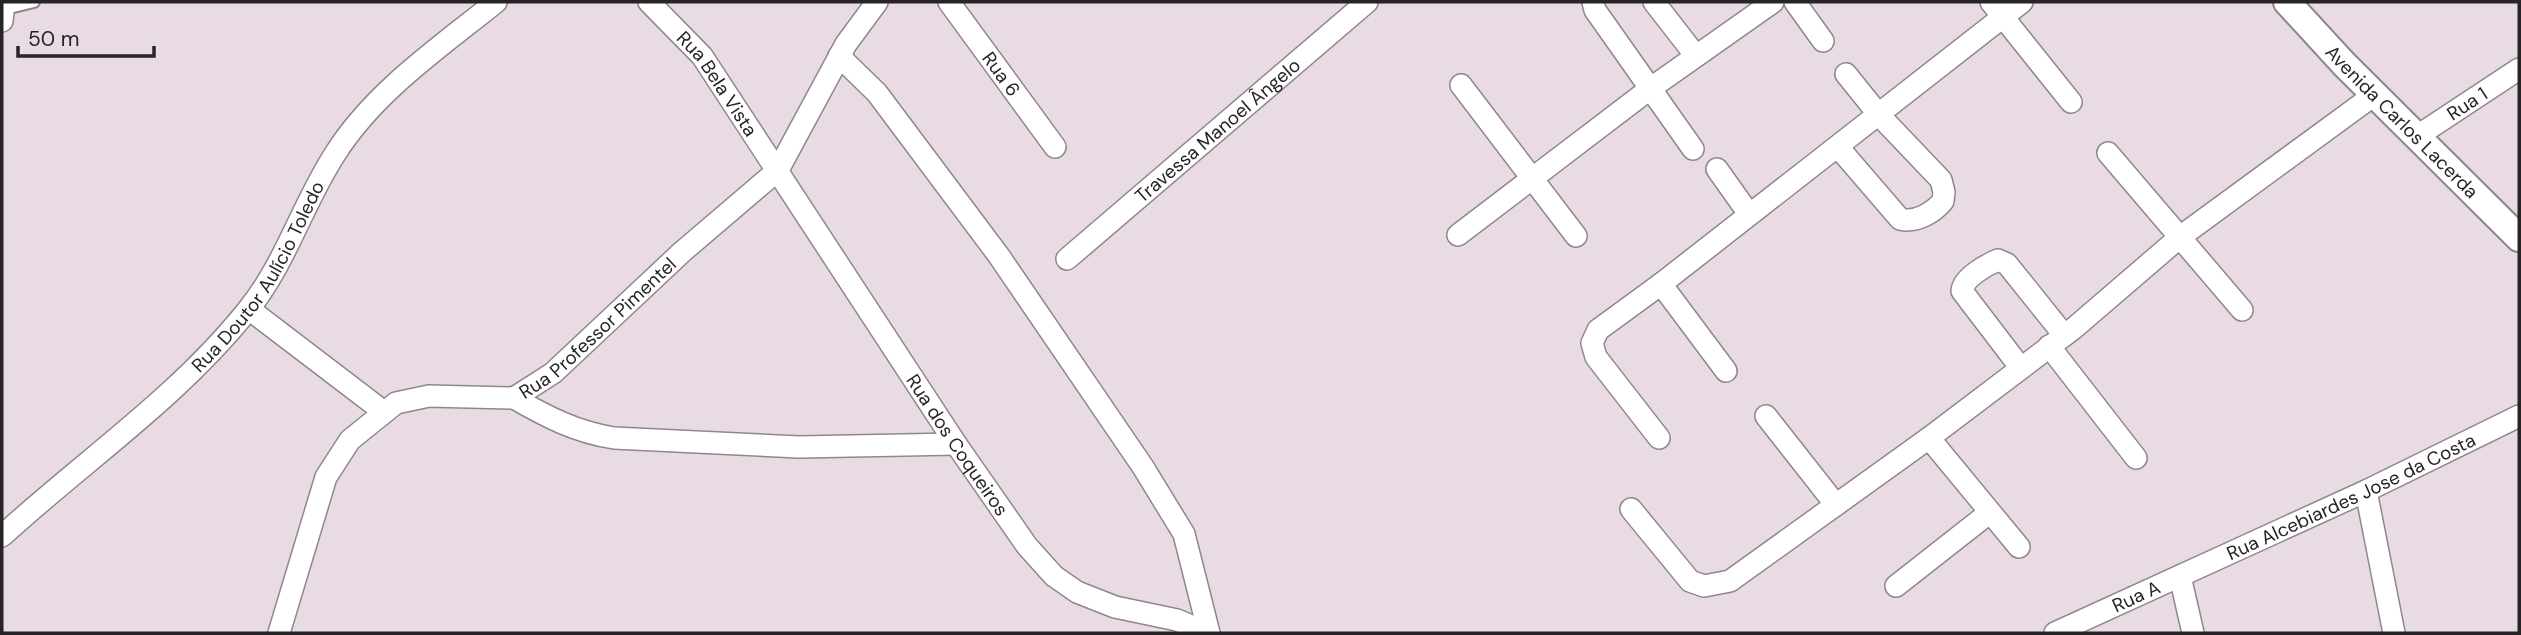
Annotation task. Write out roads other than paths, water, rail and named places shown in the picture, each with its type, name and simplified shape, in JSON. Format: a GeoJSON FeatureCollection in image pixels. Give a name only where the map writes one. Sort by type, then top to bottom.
{"type":"FeatureCollection","features":[{"type":"Feature","properties":{"kind":"street","name":"Rua Doutor Aulício Toledo"},"geometry":{"type":"LineString","coordinates":[[2,536],[68,477],[138,422],[198,365],[249,309],[321,176],[352,130],[392,89],[496,2]]}},
{"type":"Feature","properties":{"kind":"street","name":"Rua Bela Vista"},"geometry":{"type":"LineString","coordinates":[[649,2],[702,56],[778,170]]}},
{"type":"Feature","properties":{"kind":"street"},"geometry":{"type":"LineString","coordinates":[[778,170],[839,57],[877,2]]}},
{"type":"Feature","properties":{"kind":"street","name":"Rua 6"},"geometry":{"type":"LineString","coordinates":[[949,2],[1055,147]]}},
{"type":"Feature","properties":{"kind":"street","name":"Travessa Manoel Ângelo"},"geometry":{"type":"LineString","coordinates":[[1068,259],[1367,2]]}},
{"type":"Feature","properties":{"kind":"street"},"geometry":{"type":"LineString","coordinates":[[1593,2],[1595,9],[1693,149]]}},
{"type":"Feature","properties":{"kind":"street"},"geometry":{"type":"LineString","coordinates":[[1654,2],[1696,55]]}},
{"type":"Feature","properties":{"kind":"street"},"geometry":{"type":"LineString","coordinates":[[1458,235],[1651,88],[1773,2]]}},
{"type":"Feature","properties":{"kind":"street"},"geometry":{"type":"LineString","coordinates":[[1796,2],[1823,41]]}},
{"type":"Feature","properties":{"kind":"street"},"geometry":{"type":"LineString","coordinates":[[1659,438],[1596,357],[1592,346],[1598,330],[1879,115],[1997,9],[2022,2]]}},
{"type":"Feature","properties":{"kind":"street","name":"Avenida Carlos Lacerda"},"geometry":{"type":"LineString","coordinates":[[2287,2],[2374,95],[2519,238]]}},
{"type":"Feature","properties":{"kind":"street"},"geometry":{"type":"LineString","coordinates":[[1997,9],[2071,102]]}},
{"type":"Feature","properties":{"kind":"street"},"geometry":{"type":"LineString","coordinates":[[839,57],[877,93],[999,256],[1150,477],[1184,534],[1208,633]]}},
{"type":"Feature","properties":{"kind":"street","name":"Rua 1"},"geometry":{"type":"LineString","coordinates":[[2416,137],[2519,69]]}},
{"type":"Feature","properties":{"kind":"street"},"geometry":{"type":"LineString","coordinates":[[1838,147],[1900,219],[1909,221],[1922,217],[1940,205],[1944,196],[1941,180],[1879,115],[1846,74]]}},
{"type":"Feature","properties":{"kind":"street"},"geometry":{"type":"LineString","coordinates":[[1461,85],[1576,236]]}},
{"type":"Feature","properties":{"kind":"street"},"geometry":{"type":"LineString","coordinates":[[1631,509],[1690,581],[1704,586],[1730,581],[1929,439],[2057,341],[2180,237],[2374,95]]}},
{"type":"Feature","properties":{"kind":"street"},"geometry":{"type":"LineString","coordinates":[[2108,153],[2242,310]]}},
{"type":"Feature","properties":{"kind":"street"},"geometry":{"type":"LineString","coordinates":[[1717,169],[1749,214]]}},
{"type":"Feature","properties":{"kind":"street","name":"Rua Professor Pimentel"},"geometry":{"type":"LineString","coordinates":[[279,633],[326,477],[349,440],[396,403],[429,396],[514,398],[553,373],[682,252],[778,170]]}},
{"type":"Feature","properties":{"kind":"street","name":"Rua dos Coqueiros"},"geometry":{"type":"LineString","coordinates":[[778,170],[956,444],[1027,546],[1054,576],[1077,592],[1115,607],[1177,620],[1208,633]]}},
{"type":"Feature","properties":{"kind":"street"},"geometry":{"type":"LineString","coordinates":[[2020,367],[1962,291],[1964,283],[1997,260],[2007,264],[2136,458]]}},
{"type":"Feature","properties":{"kind":"street"},"geometry":{"type":"LineString","coordinates":[[1661,284],[1726,371]]}},
{"type":"Feature","properties":{"kind":"street"},"geometry":{"type":"LineString","coordinates":[[249,309],[384,412]]}},
{"type":"Feature","properties":{"kind":"street"},"geometry":{"type":"LineString","coordinates":[[514,398],[553,421],[587,434],[635,440],[799,447],[956,444]]}},
{"type":"Feature","properties":{"kind":"street"},"geometry":{"type":"LineString","coordinates":[[1766,416],[1836,505]]}},
{"type":"Feature","properties":{"kind":"street","name":"Rua Alcebiardes Jose da Costa"},"geometry":{"type":"LineString","coordinates":[[2180,576],[2366,491],[2519,416]]}},
{"type":"Feature","properties":{"kind":"street"},"geometry":{"type":"LineString","coordinates":[[1929,439],[2019,547]]}},
{"type":"Feature","properties":{"kind":"street"},"geometry":{"type":"LineString","coordinates":[[2366,491],[2394,633]]}},
{"type":"Feature","properties":{"kind":"street"},"geometry":{"type":"LineString","coordinates":[[1896,586],[1989,513]]}},
{"type":"Feature","properties":{"kind":"street"},"geometry":{"type":"LineString","coordinates":[[2180,576],[2193,633]]}},
{"type":"Feature","properties":{"kind":"street","name":"Rua A"},"geometry":{"type":"LineString","coordinates":[[2055,633],[2180,576]]}},
{"type":"Feature","properties":{"kind":"lane"},"geometry":{"type":"LineString","coordinates":[[4,10],[34,2]]}}]}
